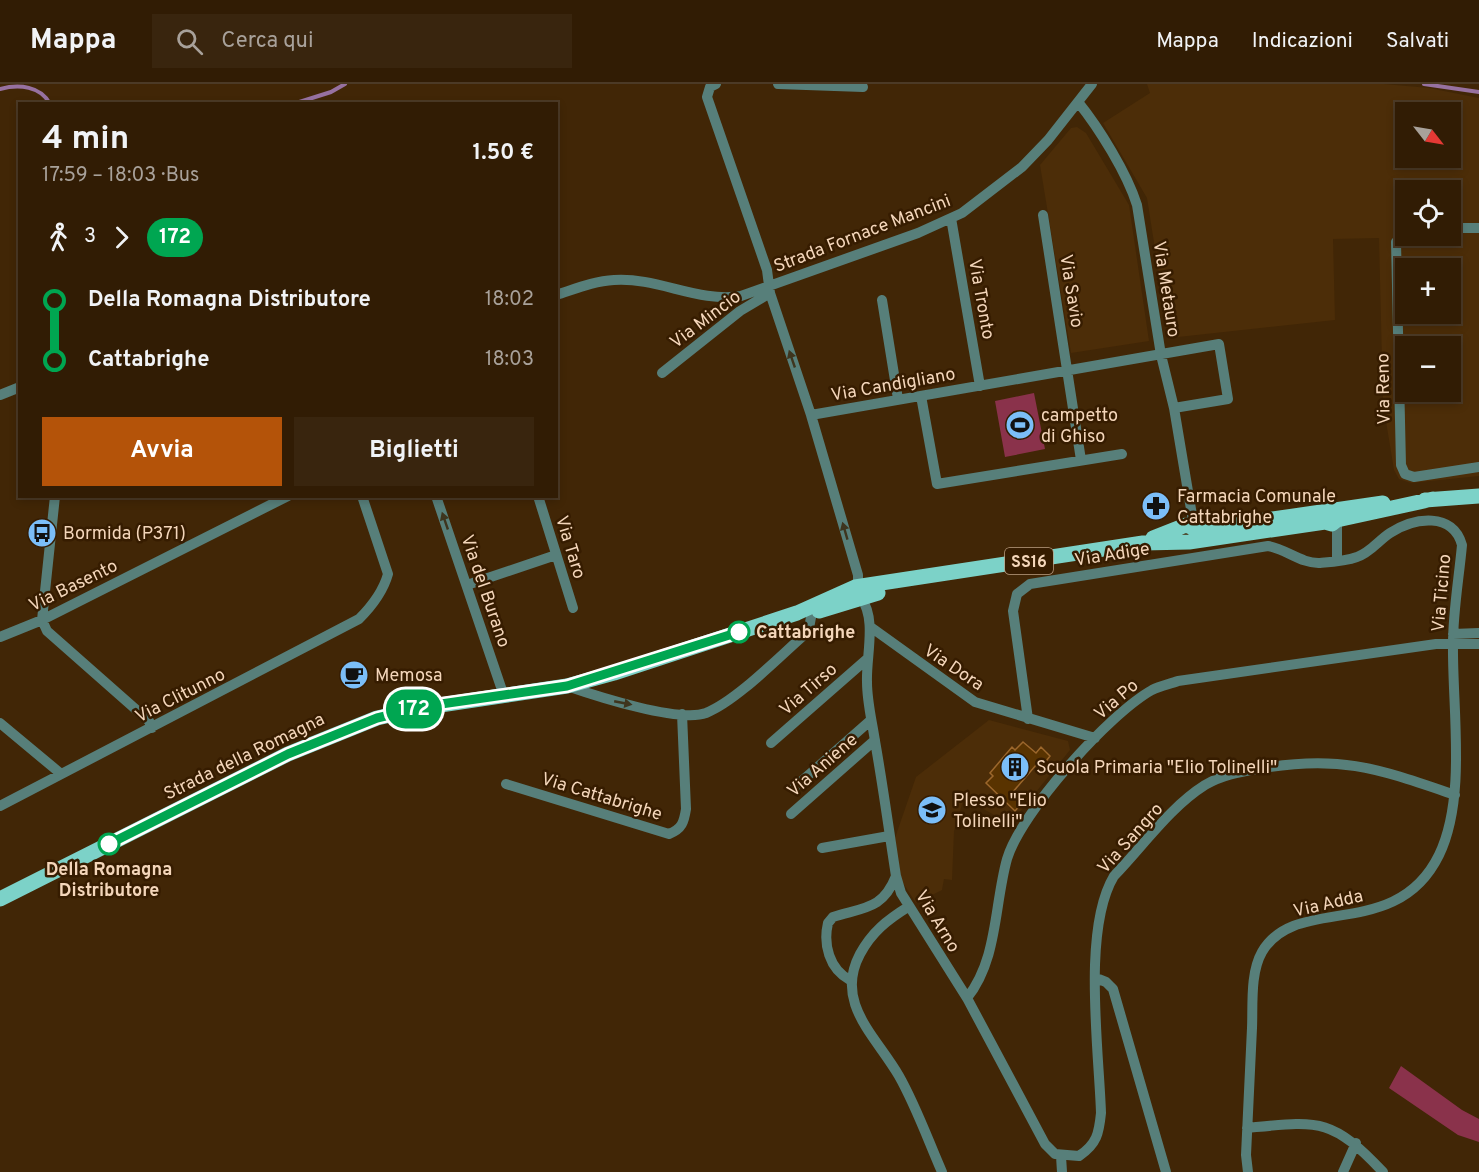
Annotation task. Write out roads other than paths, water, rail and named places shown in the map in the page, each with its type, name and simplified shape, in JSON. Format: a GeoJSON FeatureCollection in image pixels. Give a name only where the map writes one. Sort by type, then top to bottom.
{"type":"FeatureCollection","features":[{"type":"Feature","properties":{"kind":"main road","name":"Strada della Romagna"},"geometry":{"type":"LineString","coordinates":[[0,899],[288,754],[377,718],[415,709],[567,686],[805,613],[811,605],[858,595],[881,583],[915,580],[1143,543],[1188,532],[1331,518],[1355,505],[1479,496]]}},
{"type":"Feature","properties":{"kind":"street","name":"Strada Fornace Mancini"},"geometry":{"type":"LineString","coordinates":[[716,84],[710,87],[707,97],[811,415],[858,575],[858,595]]}},
{"type":"Feature","properties":{"kind":"street"},"geometry":{"type":"LineString","coordinates":[[778,84],[863,87]]}},
{"type":"Feature","properties":{"kind":"street","name":"Strada Fornace Mancini"},"geometry":{"type":"LineString","coordinates":[[770,290],[951,218],[990,194],[1022,167],[1048,140],[1092,84]]}},
{"type":"Feature","properties":{"kind":"street","name":"Via Metauro"},"geometry":{"type":"LineString","coordinates":[[1078,102],[1100,135],[1133,194],[1161,355],[1174,408],[1189,496],[1188,532]]}},
{"type":"Feature","properties":{"kind":"street","name":"Via Savio"},"geometry":{"type":"LineString","coordinates":[[1043,215],[1081,460]]}},
{"type":"Feature","properties":{"kind":"street","name":"Via Tronto"},"geometry":{"type":"LineString","coordinates":[[951,218],[980,386]]}},
{"type":"Feature","properties":{"kind":"street"},"geometry":{"type":"LineString","coordinates":[[1461,228],[1479,228]]}},
{"type":"Feature","properties":{"kind":"street","name":"Via Reno"},"geometry":{"type":"LineString","coordinates":[[1396,246],[1401,465],[1405,474],[1414,477],[1479,467]]}},
{"type":"Feature","properties":{"kind":"street"},"geometry":{"type":"LineString","coordinates":[[558,295],[597,282],[616,279],[715,299],[770,290]]}},
{"type":"Feature","properties":{"kind":"street","name":"Via Mincio"},"geometry":{"type":"LineString","coordinates":[[662,373],[740,310],[770,290]]}},
{"type":"Feature","properties":{"kind":"street"},"geometry":{"type":"LineString","coordinates":[[882,300],[898,399]]}},
{"type":"Feature","properties":{"kind":"street","name":"Via Candigliano"},"geometry":{"type":"LineString","coordinates":[[811,415],[1219,344],[1228,399],[1174,408]]}},
{"type":"Feature","properties":{"kind":"street"},"geometry":{"type":"LineString","coordinates":[[0,395],[18,388]]}},
{"type":"Feature","properties":{"kind":"street"},"geometry":{"type":"LineString","coordinates":[[921,396],[937,484],[1122,454]]}},
{"type":"Feature","properties":{"kind":"street"},"geometry":{"type":"LineString","coordinates":[[55,498],[42,620],[47,631],[149,721],[153,728]]}},
{"type":"Feature","properties":{"kind":"street","name":"Via Basento"},"geometry":{"type":"LineString","coordinates":[[0,637],[42,620],[284,498]]}},
{"type":"Feature","properties":{"kind":"street","name":"Via Clitunno"},"geometry":{"type":"LineString","coordinates":[[0,806],[359,619],[372,607],[388,574],[363,498]]}},
{"type":"Feature","properties":{"kind":"street","name":"Via del Burano"},"geometry":{"type":"LineString","coordinates":[[437,498],[504,696]]}},
{"type":"Feature","properties":{"kind":"street","name":"Via Taro"},"geometry":{"type":"LineString","coordinates":[[539,498],[573,608]]}},
{"type":"Feature","properties":{"kind":"street"},"geometry":{"type":"LineString","coordinates":[[1331,518],[1337,561]]}},
{"type":"Feature","properties":{"kind":"street","name":"Via Ticino"},"geometry":{"type":"LineString","coordinates":[[1337,561],[1358,557],[1390,533],[1406,525],[1437,520],[1450,524],[1459,532],[1462,545],[1453,639],[1455,795]]}},
{"type":"Feature","properties":{"kind":"street","name":"Via Adige"},"geometry":{"type":"LineString","coordinates":[[1028,719],[1013,611],[1017,594],[1030,584],[1268,546],[1317,563],[1337,561]]}},
{"type":"Feature","properties":{"kind":"street"},"geometry":{"type":"LineString","coordinates":[[467,585],[556,555]]}},
{"type":"Feature","properties":{"kind":"street"},"geometry":{"type":"LineString","coordinates":[[858,595],[870,625]]}},
{"type":"Feature","properties":{"kind":"street"},"geometry":{"type":"LineString","coordinates":[[567,686],[607,700],[682,714],[704,714],[722,705],[804,636],[805,613]]}},
{"type":"Feature","properties":{"kind":"street","name":"Via Dora"},"geometry":{"type":"LineString","coordinates":[[870,625],[975,702],[1095,738]]}},
{"type":"Feature","properties":{"kind":"street","name":"Via Arno"},"geometry":{"type":"LineString","coordinates":[[870,625],[867,660],[871,720],[896,876],[908,907],[967,998],[1046,1144],[1050,1150],[1060,1156]]}},
{"type":"Feature","properties":{"kind":"street"},"geometry":{"type":"LineString","coordinates":[[1453,639],[1479,633]]}},
{"type":"Feature","properties":{"kind":"street"},"geometry":{"type":"LineString","coordinates":[[1453,639],[1479,644]]}},
{"type":"Feature","properties":{"kind":"street","name":"Via Po"},"geometry":{"type":"LineString","coordinates":[[967,998],[985,971],[1008,857],[1034,808],[1095,738],[1153,689],[1178,681],[1453,639]]}},
{"type":"Feature","properties":{"kind":"street","name":"Via Tirso"},"geometry":{"type":"LineString","coordinates":[[771,743],[867,660]]}},
{"type":"Feature","properties":{"kind":"street","name":"Via Cattabrighe"},"geometry":{"type":"LineString","coordinates":[[506,784],[669,834],[678,831],[684,823],[686,808],[682,714]]}},
{"type":"Feature","properties":{"kind":"street"},"geometry":{"type":"LineString","coordinates":[[795,787],[871,720]]}},
{"type":"Feature","properties":{"kind":"street"},"geometry":{"type":"LineString","coordinates":[[0,723],[60,773]]}},
{"type":"Feature","properties":{"kind":"street","name":"Via Aniene"},"geometry":{"type":"LineString","coordinates":[[791,814],[875,740]]}},
{"type":"Feature","properties":{"kind":"street","name":"Via Sangro"},"geometry":{"type":"LineString","coordinates":[[1060,1156],[1079,1156],[1095,1143],[1099,1132],[1101,1113],[1096,978],[1101,911],[1106,890],[1114,876],[1187,799],[1224,775],[1288,763],[1349,764],[1374,767],[1455,795]]}},
{"type":"Feature","properties":{"kind":"street","name":"Via Adda"},"geometry":{"type":"LineString","coordinates":[[1248,1172],[1247,1128],[1254,982],[1261,954],[1275,935],[1297,925],[1382,908],[1404,898],[1424,879],[1439,855],[1449,829],[1455,795]]}},
{"type":"Feature","properties":{"kind":"street"},"geometry":{"type":"LineString","coordinates":[[822,848],[889,836]]}},
{"type":"Feature","properties":{"kind":"street"},"geometry":{"type":"LineString","coordinates":[[850,980],[835,969],[827,949],[828,923],[833,917],[882,901],[896,876]]}},
{"type":"Feature","properties":{"kind":"street"},"geometry":{"type":"LineString","coordinates":[[908,907],[884,922],[867,941],[850,980],[852,999],[903,1084],[942,1172]]}},
{"type":"Feature","properties":{"kind":"street"},"geometry":{"type":"LineString","coordinates":[[1096,978],[1106,982],[1113,989],[1166,1172]]}},
{"type":"Feature","properties":{"kind":"street"},"geometry":{"type":"LineString","coordinates":[[1247,1128],[1301,1123],[1329,1127],[1356,1143],[1383,1172]]}},
{"type":"Feature","properties":{"kind":"street"},"geometry":{"type":"LineString","coordinates":[[1343,1172],[1356,1143]]}},
{"type":"Feature","properties":{"kind":"street"},"geometry":{"type":"LineString","coordinates":[[1060,1156],[1062,1172]]}},
{"type":"Feature","properties":{"kind":"waterway"},"geometry":{"type":"LineString","coordinates":[[299,102],[331,92],[345,84]]}},
{"type":"Feature","properties":{"kind":"waterway"},"geometry":{"type":"LineString","coordinates":[[1424,84],[1479,92]]}},
{"type":"Feature","properties":{"kind":"waterway"},"geometry":{"type":"LineString","coordinates":[[0,89],[29,88],[41,93],[49,102]]}},
{"type":"Feature","properties":{"kind":"place","name":"campetto di Ghiso"},"geometry":{"type":"Point","coordinates":[1020,425]}},
{"type":"Feature","properties":{"kind":"place","name":"Farmacia Comunale Cattabrighe"},"geometry":{"type":"Point","coordinates":[1156,506]}},
{"type":"Feature","properties":{"kind":"place","name":"Bormida (P371)"},"geometry":{"type":"Point","coordinates":[42,533]}},
{"type":"Feature","properties":{"kind":"place","name":"Cattabrighe"},"geometry":{"type":"Point","coordinates":[739,632]}},
{"type":"Feature","properties":{"kind":"place","name":"Memosa"},"geometry":{"type":"Point","coordinates":[354,675]}},
{"type":"Feature","properties":{"kind":"place","name":"Scuola Primaria \"Elio Tolinelli\""},"geometry":{"type":"Point","coordinates":[1015,767]}},
{"type":"Feature","properties":{"kind":"place","name":"Plesso \"Elio Tolinelli\""},"geometry":{"type":"Point","coordinates":[932,810]}},
{"type":"Feature","properties":{"kind":"place","name":"Della Romagna Distributore"},"geometry":{"type":"Point","coordinates":[109,844]}}]}
